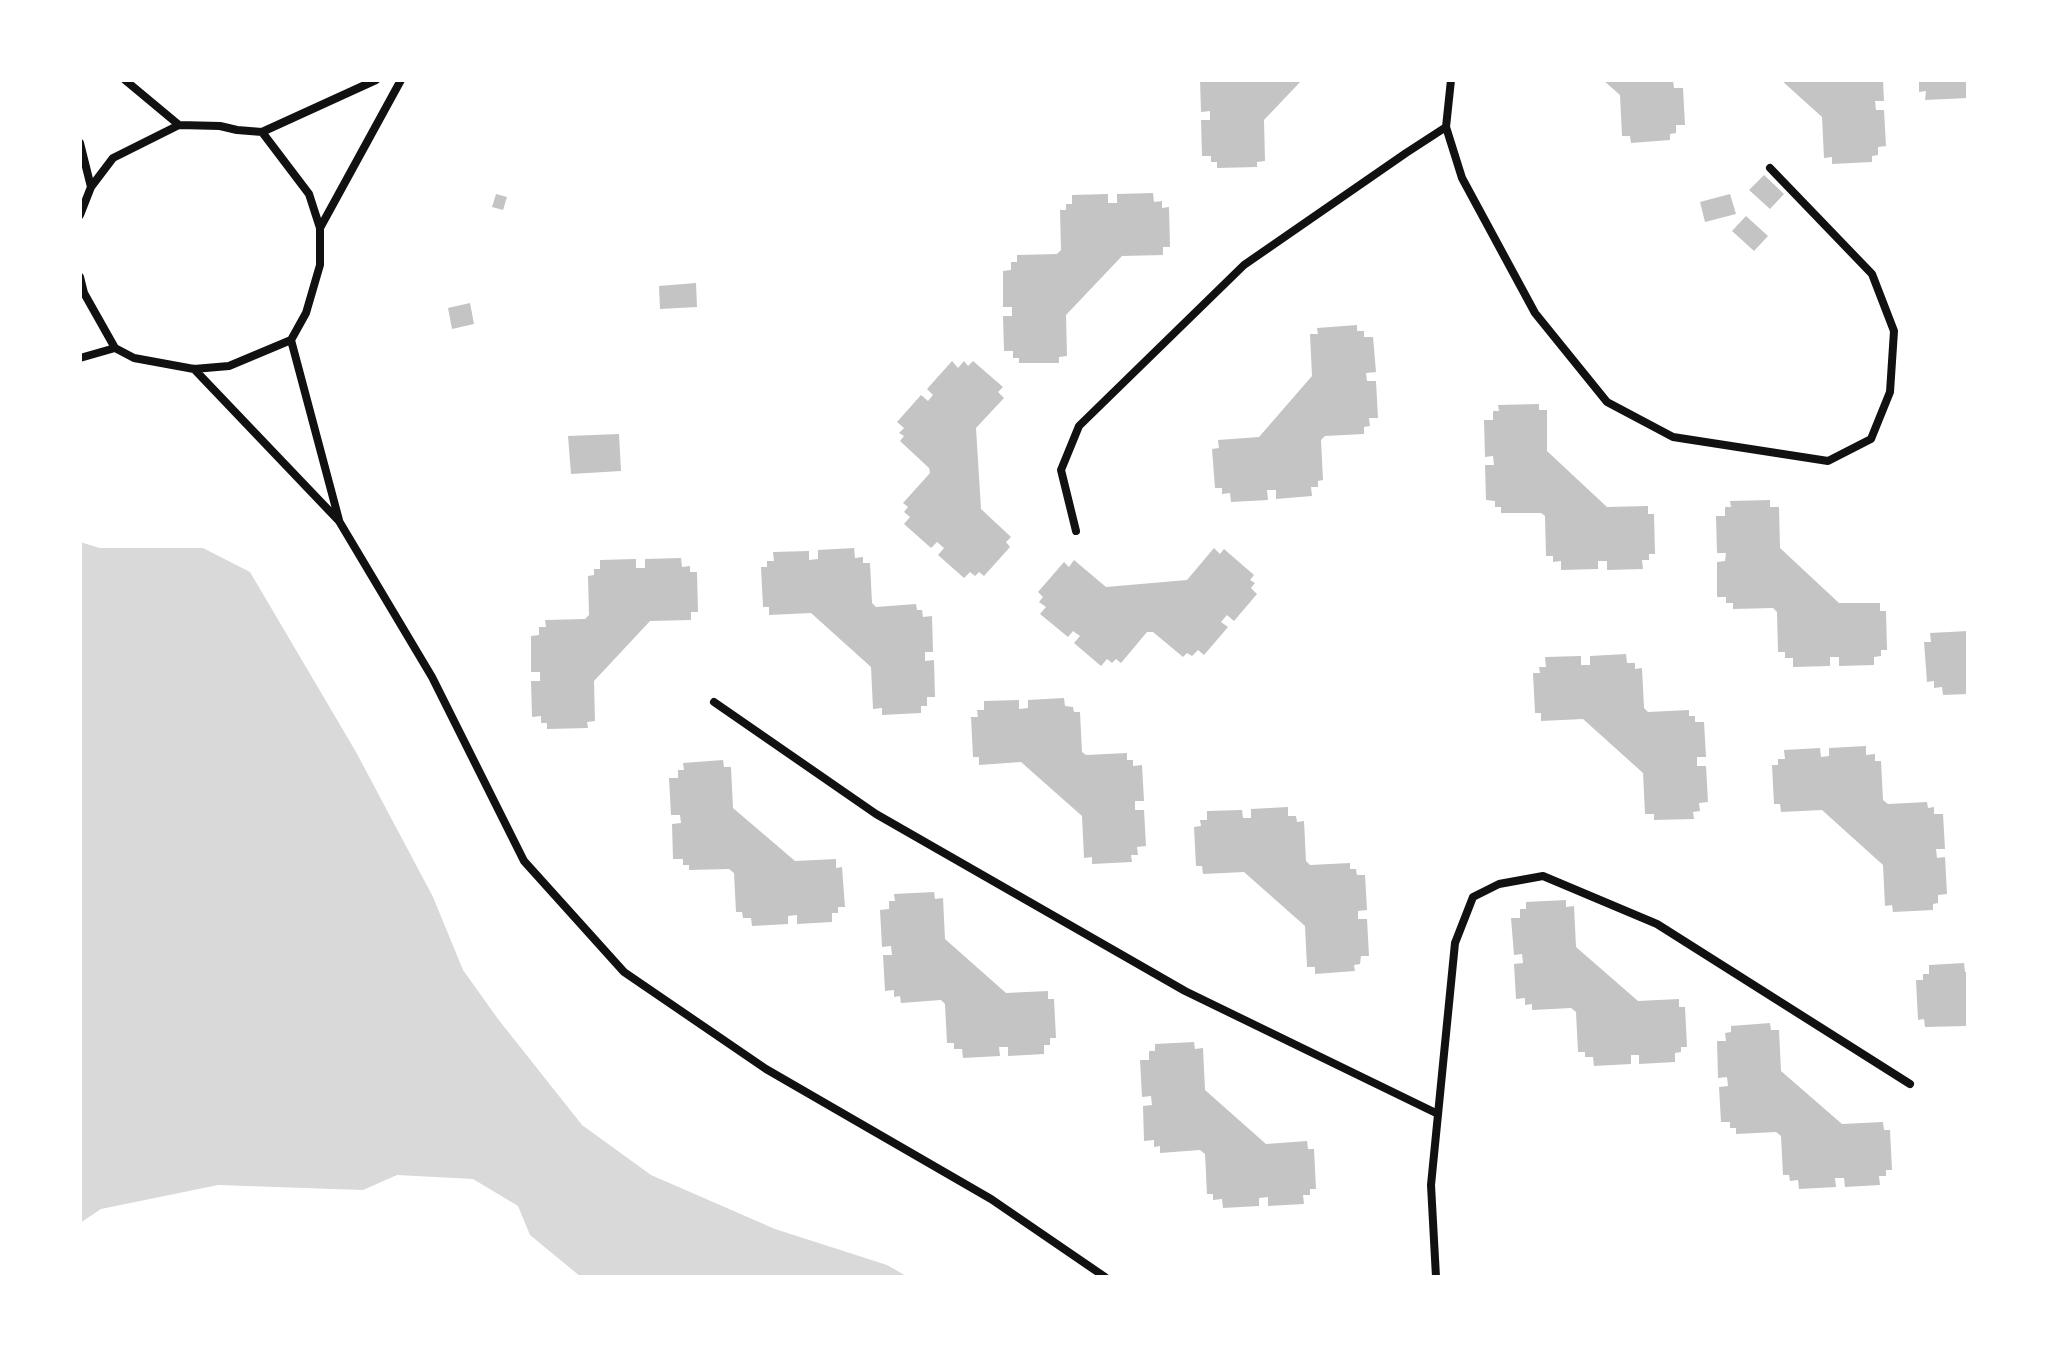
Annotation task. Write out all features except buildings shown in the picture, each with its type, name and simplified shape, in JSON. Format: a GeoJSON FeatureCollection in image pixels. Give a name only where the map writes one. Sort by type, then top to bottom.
{"type":"FeatureCollection","features":[{"type":"Feature","properties":{"kind":"street"},"geometry":{"type":"LineString","coordinates":[[125,80],[179,125]]}},
{"type":"Feature","properties":{"kind":"street"},"geometry":{"type":"LineString","coordinates":[[80,215],[91,187],[113,158],[179,125],[220,126],[262,132],[376,80]]}},
{"type":"Feature","properties":{"kind":"street"},"geometry":{"type":"LineString","coordinates":[[320,228],[401,80]]}},
{"type":"Feature","properties":{"kind":"street"},"geometry":{"type":"LineString","coordinates":[[1451,80],[1446,127],[1462,178],[1535,313],[1607,402],[1673,437],[1828,461],[1871,439],[1890,392],[1894,331],[1872,274],[1770,168]]}},
{"type":"Feature","properties":{"kind":"street"},"geometry":{"type":"LineString","coordinates":[[1076,531],[1061,470],[1079,426],[1244,265],[1446,127]]}},
{"type":"Feature","properties":{"kind":"street"},"geometry":{"type":"LineString","coordinates":[[80,277],[84,293],[115,348],[134,358],[194,369],[229,366],[291,340],[306,313],[320,265],[320,228],[309,194],[262,132]]}},
{"type":"Feature","properties":{"kind":"street"},"geometry":{"type":"LineString","coordinates":[[80,143],[91,187]]}},
{"type":"Feature","properties":{"kind":"street"},"geometry":{"type":"LineString","coordinates":[[291,340],[339,521]]}},
{"type":"Feature","properties":{"kind":"street"},"geometry":{"type":"LineString","coordinates":[[80,358],[115,348]]}},
{"type":"Feature","properties":{"kind":"street"},"geometry":{"type":"LineString","coordinates":[[194,369],[339,521],[432,677],[524,861],[624,972],[766,1069],[991,1199],[1105,1277]]}},
{"type":"Feature","properties":{"kind":"street"},"geometry":{"type":"LineString","coordinates":[[714,702],[876,814],[1185,991],[1438,1114]]}},
{"type":"Feature","properties":{"kind":"street"},"geometry":{"type":"LineString","coordinates":[[1436,1277],[1431,1185],[1455,943],[1473,897],[1499,884],[1543,876],[1657,924],[1910,1084]]}},
{"type":"Feature","properties":{"kind":"shaded area"},"geometry":{"type":"Polygon","coordinates":[[[80,542],[100,548],[203,548],[250,572],[356,752],[433,897],[463,970],[582,1125],[651,1175],[775,1229],[887,1265],[908,1277],[581,1277],[530,1235],[518,1206],[473,1179],[397,1175],[363,1190],[218,1185],[101,1209],[80,1223],[80,542]]]}}]}
